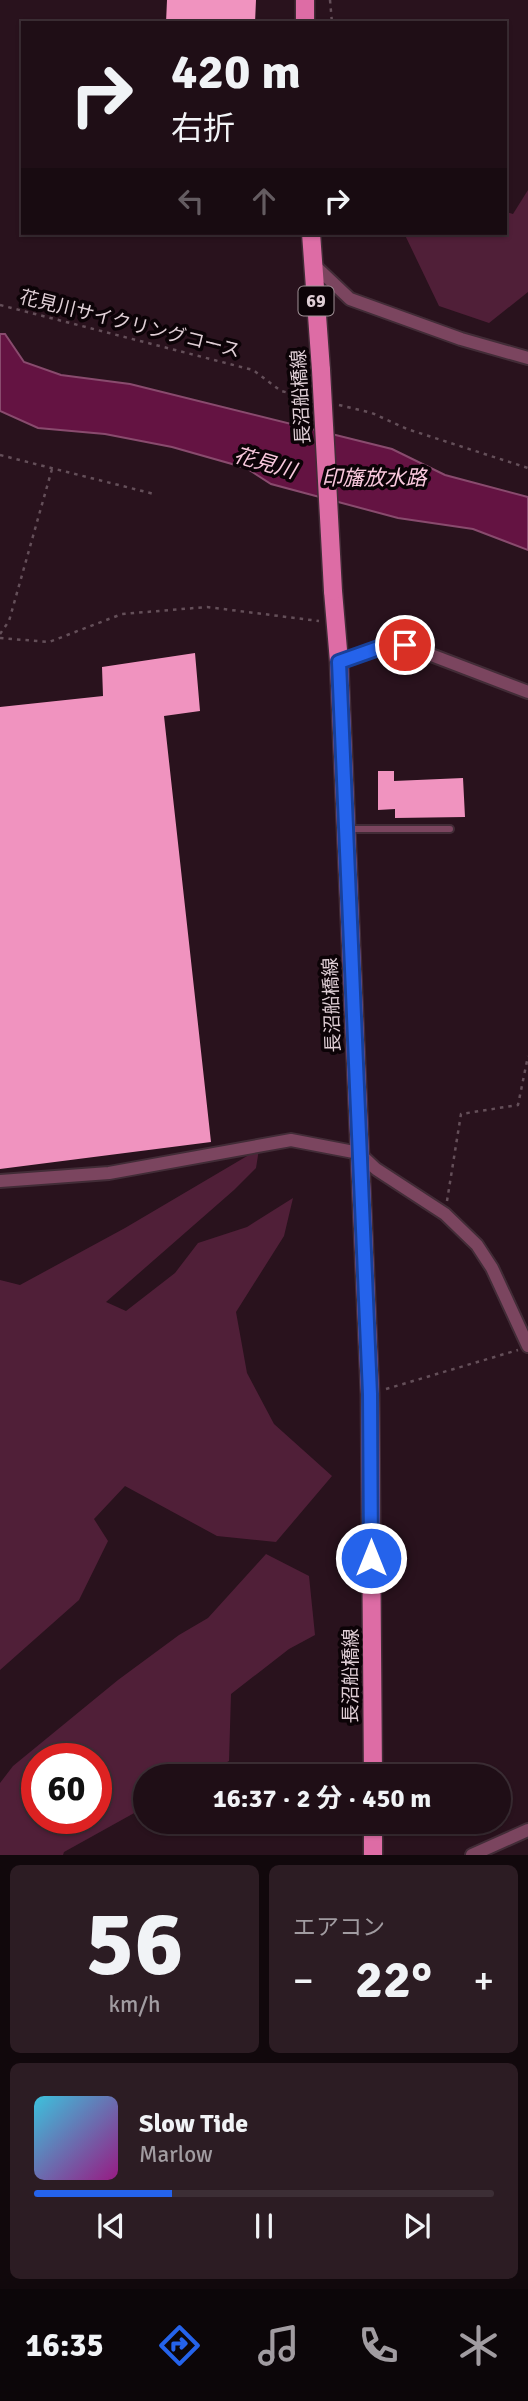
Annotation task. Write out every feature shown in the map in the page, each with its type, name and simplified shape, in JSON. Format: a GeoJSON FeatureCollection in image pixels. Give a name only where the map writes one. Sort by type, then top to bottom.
{"type":"FeatureCollection","features":[{"type":"Feature","properties":{"kind":"main road"},"geometry":{"type":"LineString","coordinates":[[305,0],[305,21]]}},
{"type":"Feature","properties":{"kind":"main road","name":"長沼船橋線"},"geometry":{"type":"LineString","coordinates":[[311,235],[339,662],[370,1394],[373,1764]]}},
{"type":"Feature","properties":{"kind":"main road"},"geometry":{"type":"LineString","coordinates":[[373,1834],[373,1855]]}},
{"type":"Feature","properties":{"kind":"street"},"geometry":{"type":"LineString","coordinates":[[313,264],[350,299],[461,339],[528,358]]}},
{"type":"Feature","properties":{"kind":"street"},"geometry":{"type":"LineString","coordinates":[[339,662],[387,645],[405,645],[528,692]]}},
{"type":"Feature","properties":{"kind":"street"},"geometry":{"type":"LineString","coordinates":[[0,1181],[109,1173],[291,1140],[359,1153],[376,1168],[445,1214],[477,1245],[492,1268],[528,1347]]}},
{"type":"Feature","properties":{"kind":"street"},"geometry":{"type":"LineString","coordinates":[[472,1855],[528,1830]]}},
{"type":"Feature","properties":{"kind":"lane"},"geometry":{"type":"LineString","coordinates":[[346,830],[450,829]]}},
{"type":"Feature","properties":{"kind":"path"},"geometry":{"type":"LineString","coordinates":[[330,0],[332,21]]}},
{"type":"Feature","properties":{"kind":"path","name":"花見川サイクリングコース"},"geometry":{"type":"LineString","coordinates":[[0,305],[253,370],[281,391],[320,401]]}},
{"type":"Feature","properties":{"kind":"path"},"geometry":{"type":"LineString","coordinates":[[333,404],[372,413],[407,429],[528,468]]}},
{"type":"Feature","properties":{"kind":"path"},"geometry":{"type":"LineString","coordinates":[[0,455],[154,494]]}},
{"type":"Feature","properties":{"kind":"path"},"geometry":{"type":"LineString","coordinates":[[52,469],[9,621],[0,636],[49,642],[122,614],[207,607],[335,622]]}},
{"type":"Feature","properties":{"kind":"path"},"geometry":{"type":"LineString","coordinates":[[445,1214],[461,1114],[518,1105],[528,1055]]}},
{"type":"Feature","properties":{"kind":"path"},"geometry":{"type":"LineString","coordinates":[[370,1394],[528,1347]]}},
{"type":"Feature","properties":{"kind":"shaded area"},"geometry":{"type":"Polygon","coordinates":[[[528,190],[528,292],[489,323],[439,306],[405,235],[507,235],[507,212],[513,214],[528,190]]]}},
{"type":"Feature","properties":{"kind":"shaded area"},"geometry":{"type":"Polygon","coordinates":[[[259,1149],[256,1168],[234,1190],[106,1302],[126,1311],[175,1273],[198,1243],[247,1227],[293,1198],[284,1236],[236,1312],[247,1373],[274,1424],[332,1476],[276,1542],[217,1536],[125,1486],[94,1519],[108,1541],[79,1600],[0,1670],[0,1280],[20,1285],[125,1228],[259,1149]]]}},
{"type":"Feature","properties":{"kind":"shaded area"},"geometry":{"type":"Polygon","coordinates":[[[266,1554],[309,1576],[315,1635],[289,1649],[231,1694],[229,1761],[223,1764],[133,1764],[133,1814],[112,1825],[112,1743],[41,1743],[118,1680],[179,1635],[208,1618],[266,1554]]]}},
{"type":"Feature","properties":{"kind":"shaded area"},"geometry":{"type":"Polygon","coordinates":[[[21,1759],[21,1834],[96,1834],[63,1855],[0,1855],[0,1783],[21,1759]]]}},
{"type":"Feature","properties":{"kind":"water","name":"印旛放水路"},"geometry":{"type":"Polygon","coordinates":[[[0,334],[5,334],[24,362],[61,375],[130,384],[392,449],[445,475],[528,497],[528,550],[473,529],[398,518],[271,484],[246,468],[172,447],[105,434],[38,428],[0,411],[0,334]]]}},
{"type":"Feature","properties":{"kind":"building"},"geometry":{"type":"Polygon","coordinates":[[[167,0],[256,0],[255,21],[166,21],[167,0]]]}},
{"type":"Feature","properties":{"kind":"building"},"geometry":{"type":"Polygon","coordinates":[[[195,653],[200,711],[164,716],[211,1142],[0,1169],[0,707],[103,696],[102,667],[195,653]]]}},
{"type":"Feature","properties":{"kind":"building"},"geometry":{"type":"Polygon","coordinates":[[[378,771],[394,771],[394,781],[463,778],[465,817],[395,818],[395,809],[378,810],[378,771]]]}},
{"type":"Feature","properties":{"kind":"route"},"geometry":{"type":"LineString","coordinates":[[371,1558],[370,1394],[339,662],[375,648],[405,645]]}},
{"type":"Feature","properties":{"kind":"water label","name":"花見川"},"geometry":{"type":"Point","coordinates":[265,463]}}]}
